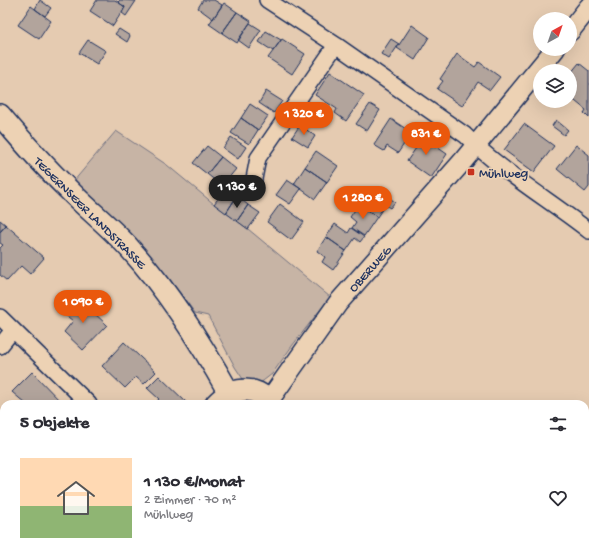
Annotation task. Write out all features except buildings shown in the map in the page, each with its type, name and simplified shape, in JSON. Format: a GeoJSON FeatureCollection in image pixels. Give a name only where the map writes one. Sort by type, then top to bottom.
{"type":"FeatureCollection","features":[{"type":"Feature","properties":{"kind":"main road","name":"TEGERNSEER LANDSTRASSE"},"geometry":{"type":"LineString","coordinates":[[0,115],[25,145],[130,249],[149,270],[178,310],[223,398],[238,390],[246,390],[255,392],[263,396],[266,400]]}},
{"type":"Feature","properties":{"kind":"street"},"geometry":{"type":"LineString","coordinates":[[267,0],[336,45],[465,135],[476,146],[589,231]]}},
{"type":"Feature","properties":{"kind":"street"},"geometry":{"type":"LineString","coordinates":[[577,23],[589,8]]}},
{"type":"Feature","properties":{"kind":"street"},"geometry":{"type":"LineString","coordinates":[[253,184],[258,158],[336,45]]}},
{"type":"Feature","properties":{"kind":"street","name":"OBERWEG"},"geometry":{"type":"LineString","coordinates":[[271,400],[338,303],[476,146],[549,56]]}},
{"type":"Feature","properties":{"kind":"street"},"geometry":{"type":"LineString","coordinates":[[0,317],[86,400]]}},
{"type":"Feature","properties":{"kind":"street"},"geometry":{"type":"LineString","coordinates":[[0,346],[13,330]]}},
{"type":"Feature","properties":{"kind":"shaded area"},"geometry":{"type":"Polygon","coordinates":[[[116,131],[167,165],[214,204],[248,229],[330,297],[272,374],[259,384],[245,382],[235,367],[208,316],[195,313],[166,274],[117,222],[73,182],[116,131]]]}},
{"type":"Feature","properties":{"kind":"place","name":"Mühlweg"},"geometry":{"type":"Point","coordinates":[471,172]}}]}
